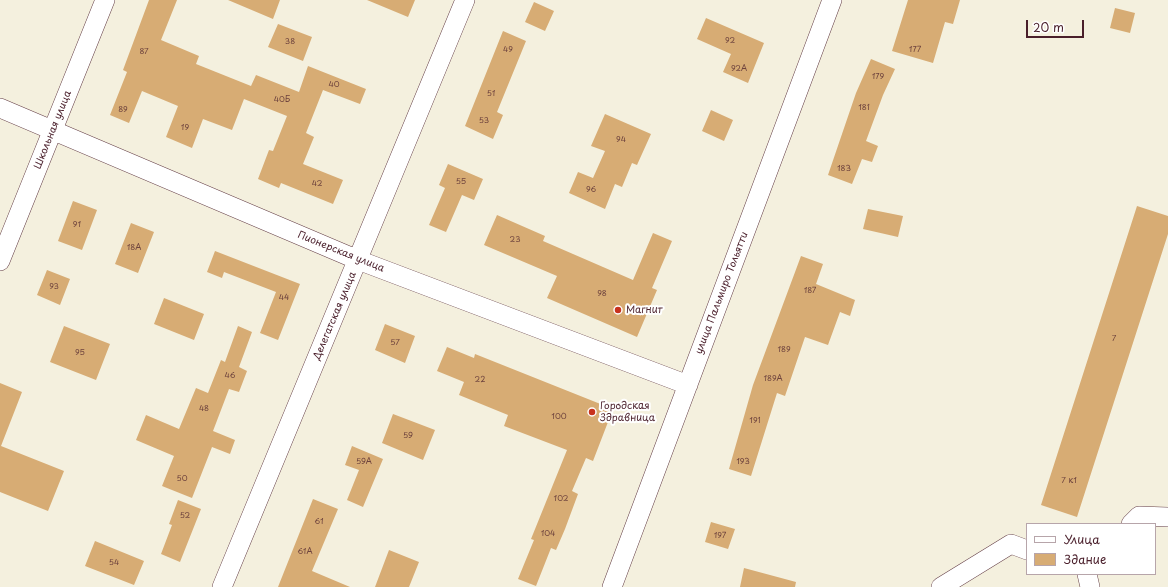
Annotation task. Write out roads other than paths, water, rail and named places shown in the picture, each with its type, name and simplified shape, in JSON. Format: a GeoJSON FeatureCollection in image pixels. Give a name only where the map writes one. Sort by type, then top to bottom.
{"type":"FeatureCollection","features":[{"type":"Feature","properties":{"kind":"street","name":"Школьная улица"},"geometry":{"type":"LineString","coordinates":[[0,261],[105,0]]}},
{"type":"Feature","properties":{"kind":"street","name":"Делегатская улица"},"geometry":{"type":"LineString","coordinates":[[222,587],[465,0]]}},
{"type":"Feature","properties":{"kind":"street","name":"улица Пальмиро Тольятти"},"geometry":{"type":"LineString","coordinates":[[612,587],[832,0]]}},
{"type":"Feature","properties":{"kind":"street","name":"Пионерская улица"},"geometry":{"type":"LineString","coordinates":[[0,108],[358,260],[688,384]]}},
{"type":"Feature","properties":{"kind":"street"},"geometry":{"type":"LineString","coordinates":[[1132,523],[1139,516],[1168,517]]}},
{"type":"Feature","properties":{"kind":"street"},"geometry":{"type":"LineString","coordinates":[[941,587],[1011,544],[1026,550]]}},
{"type":"Feature","properties":{"kind":"street"},"geometry":{"type":"LineString","coordinates":[[1087,575],[1090,587]]}},
{"type":"Feature","properties":{"kind":"place","name":"Магнит"},"geometry":{"type":"Point","coordinates":[618,310]}},
{"type":"Feature","properties":{"kind":"place","name":"Городская Здравница"},"geometry":{"type":"Point","coordinates":[592,412]}}]}
